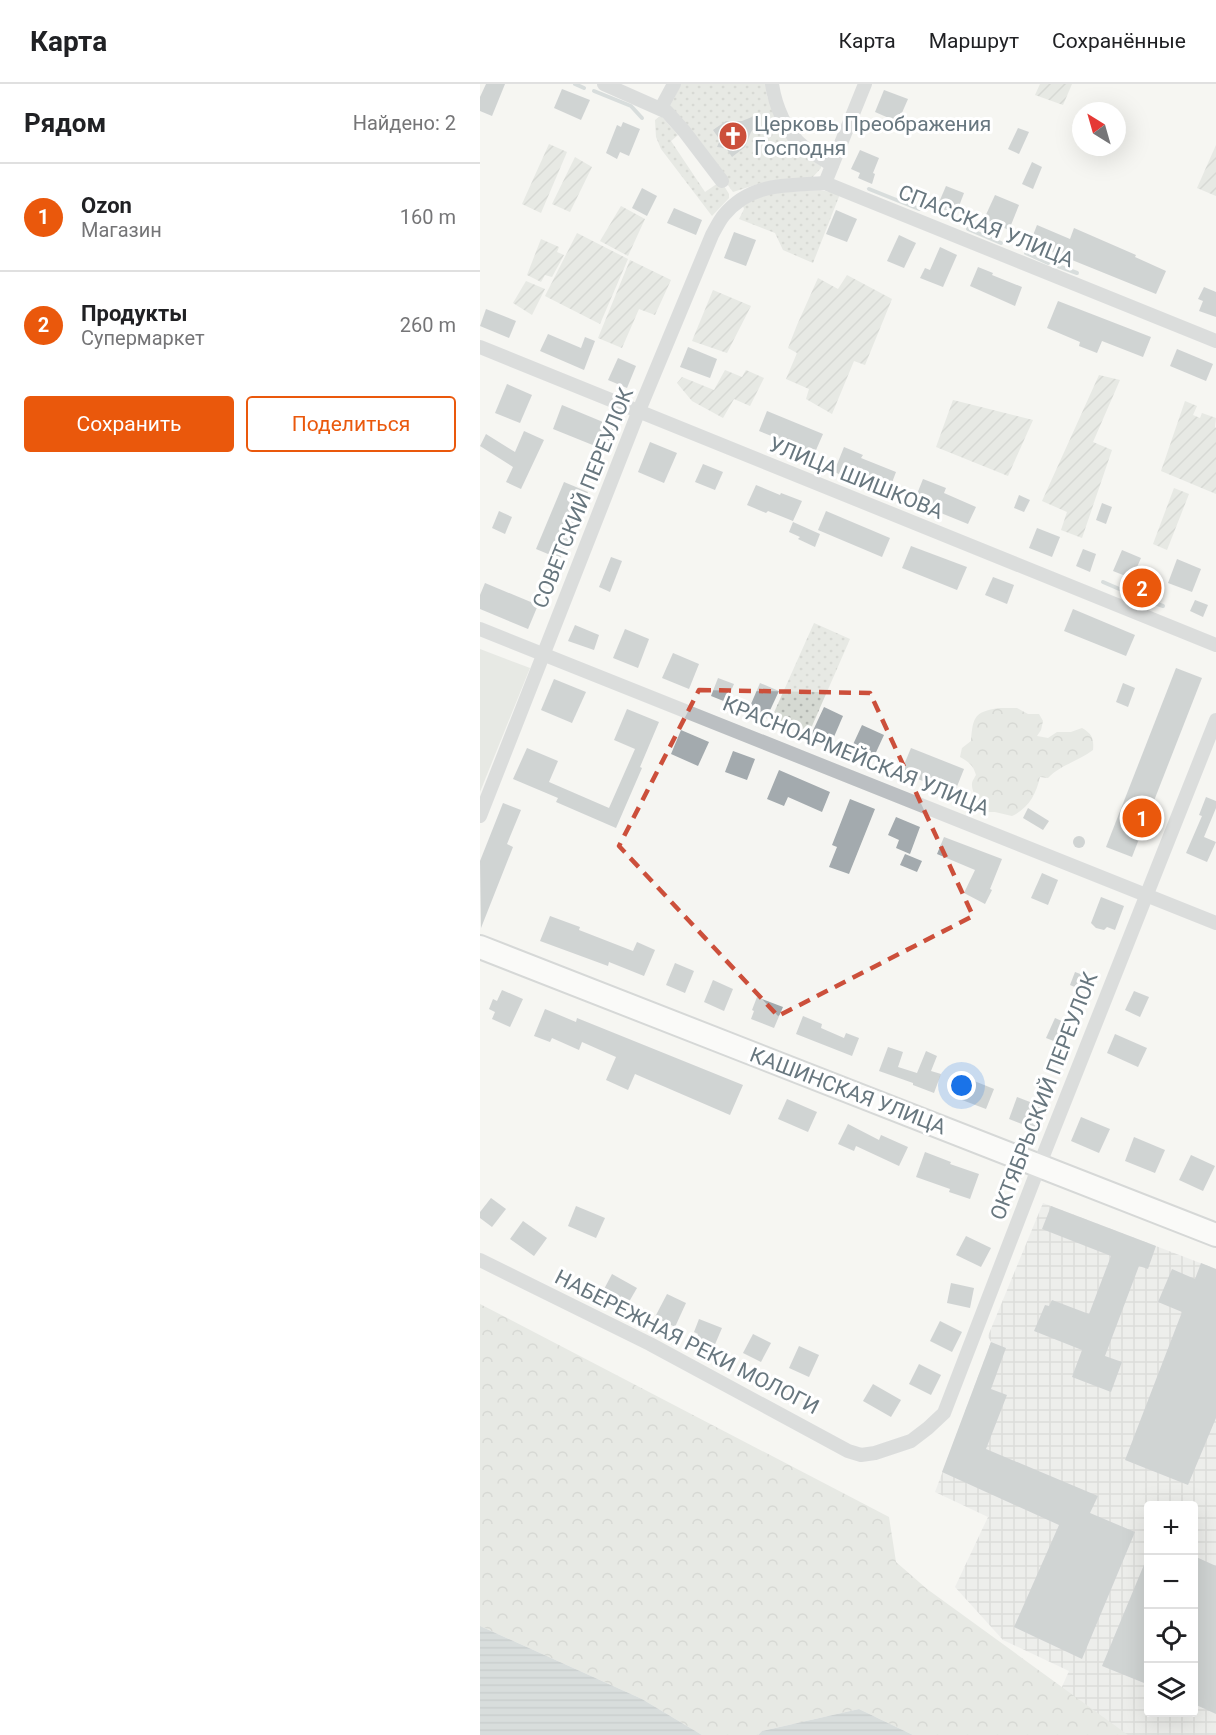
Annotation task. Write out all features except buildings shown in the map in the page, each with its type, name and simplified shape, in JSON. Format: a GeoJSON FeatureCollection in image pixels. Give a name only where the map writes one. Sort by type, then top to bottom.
{"type":"FeatureCollection","features":[{"type":"Feature","properties":{"kind":"main road","name":"КАШИНСКАЯ УЛИЦА"},"geometry":{"type":"LineString","coordinates":[[480,947],[1216,1235]]}},
{"type":"Feature","properties":{"kind":"street"},"geometry":{"type":"LineString","coordinates":[[604,84],[667,112],[722,181]]}},
{"type":"Feature","properties":{"kind":"street"},"geometry":{"type":"LineString","coordinates":[[661,108],[674,84]]}},
{"type":"Feature","properties":{"kind":"street"},"geometry":{"type":"LineString","coordinates":[[772,84],[783,118],[795,138],[804,147],[832,165]]}},
{"type":"Feature","properties":{"kind":"street"},"geometry":{"type":"LineString","coordinates":[[825,183],[865,84]]}},
{"type":"Feature","properties":{"kind":"street","name":"СПАССКАЯ УЛИЦА"},"geometry":{"type":"LineString","coordinates":[[737,202],[753,192],[772,186],[825,183],[1216,341]]}},
{"type":"Feature","properties":{"kind":"street","name":"СОВЕТСКИЙ ПЕРЕУЛОК"},"geometry":{"type":"LineString","coordinates":[[480,816],[638,413],[712,235],[723,215],[737,202]]}},
{"type":"Feature","properties":{"kind":"street","name":"УЛИЦА ШИШКОВА"},"geometry":{"type":"LineString","coordinates":[[480,347],[638,413],[1216,645]]}},
{"type":"Feature","properties":{"kind":"street","name":"КРАСНОАРМЕЙСКАЯ УЛИЦА"},"geometry":{"type":"LineString","coordinates":[[480,629],[1216,923]]}},
{"type":"Feature","properties":{"kind":"street","name":"ОКТЯБРЬСКИЙ ПЕРЕУЛОК"},"geometry":{"type":"LineString","coordinates":[[875,1453],[911,1441],[944,1413],[1216,720]]}},
{"type":"Feature","properties":{"kind":"street","name":"НАБЕРЕЖНАЯ РЕКИ МОЛОГИ"},"geometry":{"type":"LineString","coordinates":[[480,1260],[650,1344],[848,1451],[861,1455],[875,1453]]}},
{"type":"Feature","properties":{"kind":"highlighted area"},"geometry":{"type":"Polygon","coordinates":[[[699,690],[870,693],[973,916],[778,1016],[619,846],[699,690]]]}},
{"type":"Feature","properties":{"kind":"shaded area"},"geometry":{"type":"Polygon","coordinates":[[[1043,1203],[1216,1269],[1216,1735],[1074,1735],[1046,1723],[1069,1671],[1003,1640],[955,1587],[988,1517],[935,1492],[991,1342],[988,1336],[1043,1203]]]}},
{"type":"Feature","properties":{"kind":"shaded area"},"geometry":{"type":"Polygon","coordinates":[[[480,1626],[642,1699],[702,1735],[480,1735],[480,1626]]]}},
{"type":"Feature","properties":{"kind":"shaded area"},"geometry":{"type":"Polygon","coordinates":[[[859,1709],[913,1735],[758,1735],[762,1731],[859,1709]]]}},
{"type":"Feature","properties":{"kind":"green space"},"geometry":{"type":"Polygon","coordinates":[[[681,84],[766,84],[767,96],[772,108],[821,164],[821,168],[812,178],[761,183],[733,192],[670,106],[681,84]]]}},
{"type":"Feature","properties":{"kind":"green space"},"geometry":{"type":"Polygon","coordinates":[[[1040,84],[1072,84],[1063,105],[1035,95],[1040,84]]]}},
{"type":"Feature","properties":{"kind":"green space"},"geometry":{"type":"Polygon","coordinates":[[[662,117],[678,135],[671,141],[705,192],[721,181],[729,194],[729,198],[712,216],[661,149],[656,137],[655,120],[662,117]]]}},
{"type":"Feature","properties":{"kind":"green space"},"geometry":{"type":"Polygon","coordinates":[[[549,144],[567,152],[541,213],[522,204],[549,144]]]}},
{"type":"Feature","properties":{"kind":"green space"},"geometry":{"type":"Polygon","coordinates":[[[1216,145],[1216,196],[1197,188],[1216,145]]]}},
{"type":"Feature","properties":{"kind":"green space"},"geometry":{"type":"Polygon","coordinates":[[[575,157],[592,167],[570,212],[552,204],[575,157]]]}},
{"type":"Feature","properties":{"kind":"green space"},"geometry":{"type":"Polygon","coordinates":[[[820,190],[840,194],[813,263],[783,250],[775,233],[739,219],[744,209],[743,206],[759,197],[772,193],[820,190]]]}},
{"type":"Feature","properties":{"kind":"green space"},"geometry":{"type":"Polygon","coordinates":[[[621,206],[645,219],[628,256],[600,241],[621,206]]]}},
{"type":"Feature","properties":{"kind":"green space"},"geometry":{"type":"Polygon","coordinates":[[[577,233],[628,259],[600,324],[545,296],[577,233]]]}},
{"type":"Feature","properties":{"kind":"green space"},"geometry":{"type":"Polygon","coordinates":[[[541,239],[559,247],[557,252],[564,255],[552,277],[545,275],[541,282],[527,275],[541,239]]]}},
{"type":"Feature","properties":{"kind":"green space"},"geometry":{"type":"Polygon","coordinates":[[[630,260],[671,280],[655,315],[639,309],[622,348],[598,338],[630,260]]]}},
{"type":"Feature","properties":{"kind":"green space"},"geometry":{"type":"Polygon","coordinates":[[[847,275],[892,299],[865,365],[854,361],[832,414],[806,399],[809,389],[786,379],[797,353],[788,348],[818,278],[838,289],[847,275]]]}},
{"type":"Feature","properties":{"kind":"green space"},"geometry":{"type":"Polygon","coordinates":[[[526,281],[545,289],[532,315],[513,303],[526,281]]]}},
{"type":"Feature","properties":{"kind":"green space"},"geometry":{"type":"Polygon","coordinates":[[[713,290],[751,306],[727,353],[692,341],[713,290]]]}},
{"type":"Feature","properties":{"kind":"green space"},"geometry":{"type":"Polygon","coordinates":[[[725,370],[742,377],[746,370],[764,378],[750,406],[734,399],[723,418],[692,401],[677,383],[682,377],[714,390],[725,370]]]}},
{"type":"Feature","properties":{"kind":"green space"},"geometry":{"type":"Polygon","coordinates":[[[1099,375],[1120,380],[1093,442],[1112,450],[1082,538],[1061,530],[1067,512],[1042,501],[1099,375]]]}},
{"type":"Feature","properties":{"kind":"green space"},"geometry":{"type":"Polygon","coordinates":[[[953,400],[1033,420],[1008,476],[936,447],[953,400]]]}},
{"type":"Feature","properties":{"kind":"green space"},"geometry":{"type":"Polygon","coordinates":[[[1185,401],[1197,406],[1193,415],[1200,418],[1202,413],[1216,418],[1216,494],[1161,471],[1185,401]]]}},
{"type":"Feature","properties":{"kind":"green space"},"geometry":{"type":"Polygon","coordinates":[[[1174,488],[1189,494],[1167,550],[1153,544],[1174,488]]]}},
{"type":"Feature","properties":{"kind":"green space"},"geometry":{"type":"Polygon","coordinates":[[[814,623],[850,639],[809,733],[772,717],[814,623]]]}},
{"type":"Feature","properties":{"kind":"green space"},"geometry":{"type":"Polygon","coordinates":[[[480,649],[530,668],[480,792],[480,649]]]}},
{"type":"Feature","properties":{"kind":"green space"},"geometry":{"type":"Polygon","coordinates":[[[1017,708],[1028,714],[1039,714],[1043,721],[1037,736],[1048,738],[1057,732],[1071,732],[1082,728],[1090,734],[1093,742],[1093,750],[1088,754],[1048,778],[1040,777],[1031,800],[1012,816],[982,812],[972,786],[975,772],[970,764],[960,757],[962,748],[971,741],[976,717],[984,711],[1017,708]]]}},
{"type":"Feature","properties":{"kind":"green space"},"geometry":{"type":"Polygon","coordinates":[[[480,1304],[889,1517],[896,1562],[927,1589],[1128,1735],[913,1735],[859,1709],[762,1731],[758,1735],[702,1735],[642,1699],[480,1626],[480,1304]]]}},
{"type":"Feature","properties":{"kind":"waterway"},"geometry":{"type":"LineString","coordinates":[[575,84],[584,88]]}},
{"type":"Feature","properties":{"kind":"waterway"},"geometry":{"type":"LineString","coordinates":[[594,91],[631,106],[642,118]]}},
{"type":"Feature","properties":{"kind":"waterway"},"geometry":{"type":"LineString","coordinates":[[869,189],[919,209]]}},
{"type":"Feature","properties":{"kind":"waterway"},"geometry":{"type":"LineString","coordinates":[[968,229],[1001,243]]}},
{"type":"Feature","properties":{"kind":"waterway"},"geometry":{"type":"LineString","coordinates":[[1026,253],[1048,263]]}},
{"type":"Feature","properties":{"kind":"waterway"},"geometry":{"type":"LineString","coordinates":[[1058,266],[1077,273]]}},
{"type":"Feature","properties":{"kind":"waterway"},"geometry":{"type":"LineString","coordinates":[[1103,582],[1131,594]]}},
{"type":"Feature","properties":{"kind":"waterway"},"geometry":{"type":"LineString","coordinates":[[1143,599],[1163,606]]}},
{"type":"Feature","properties":{"kind":"place","name":"Церковь Преображения Господня"},"geometry":{"type":"Point","coordinates":[733,136]}},
{"type":"Feature","properties":{"kind":"place","name":"Продукты"},"geometry":{"type":"Point","coordinates":[1142,588]}},
{"type":"Feature","properties":{"kind":"place","name":"Ozon"},"geometry":{"type":"Point","coordinates":[1142,818]}}]}
